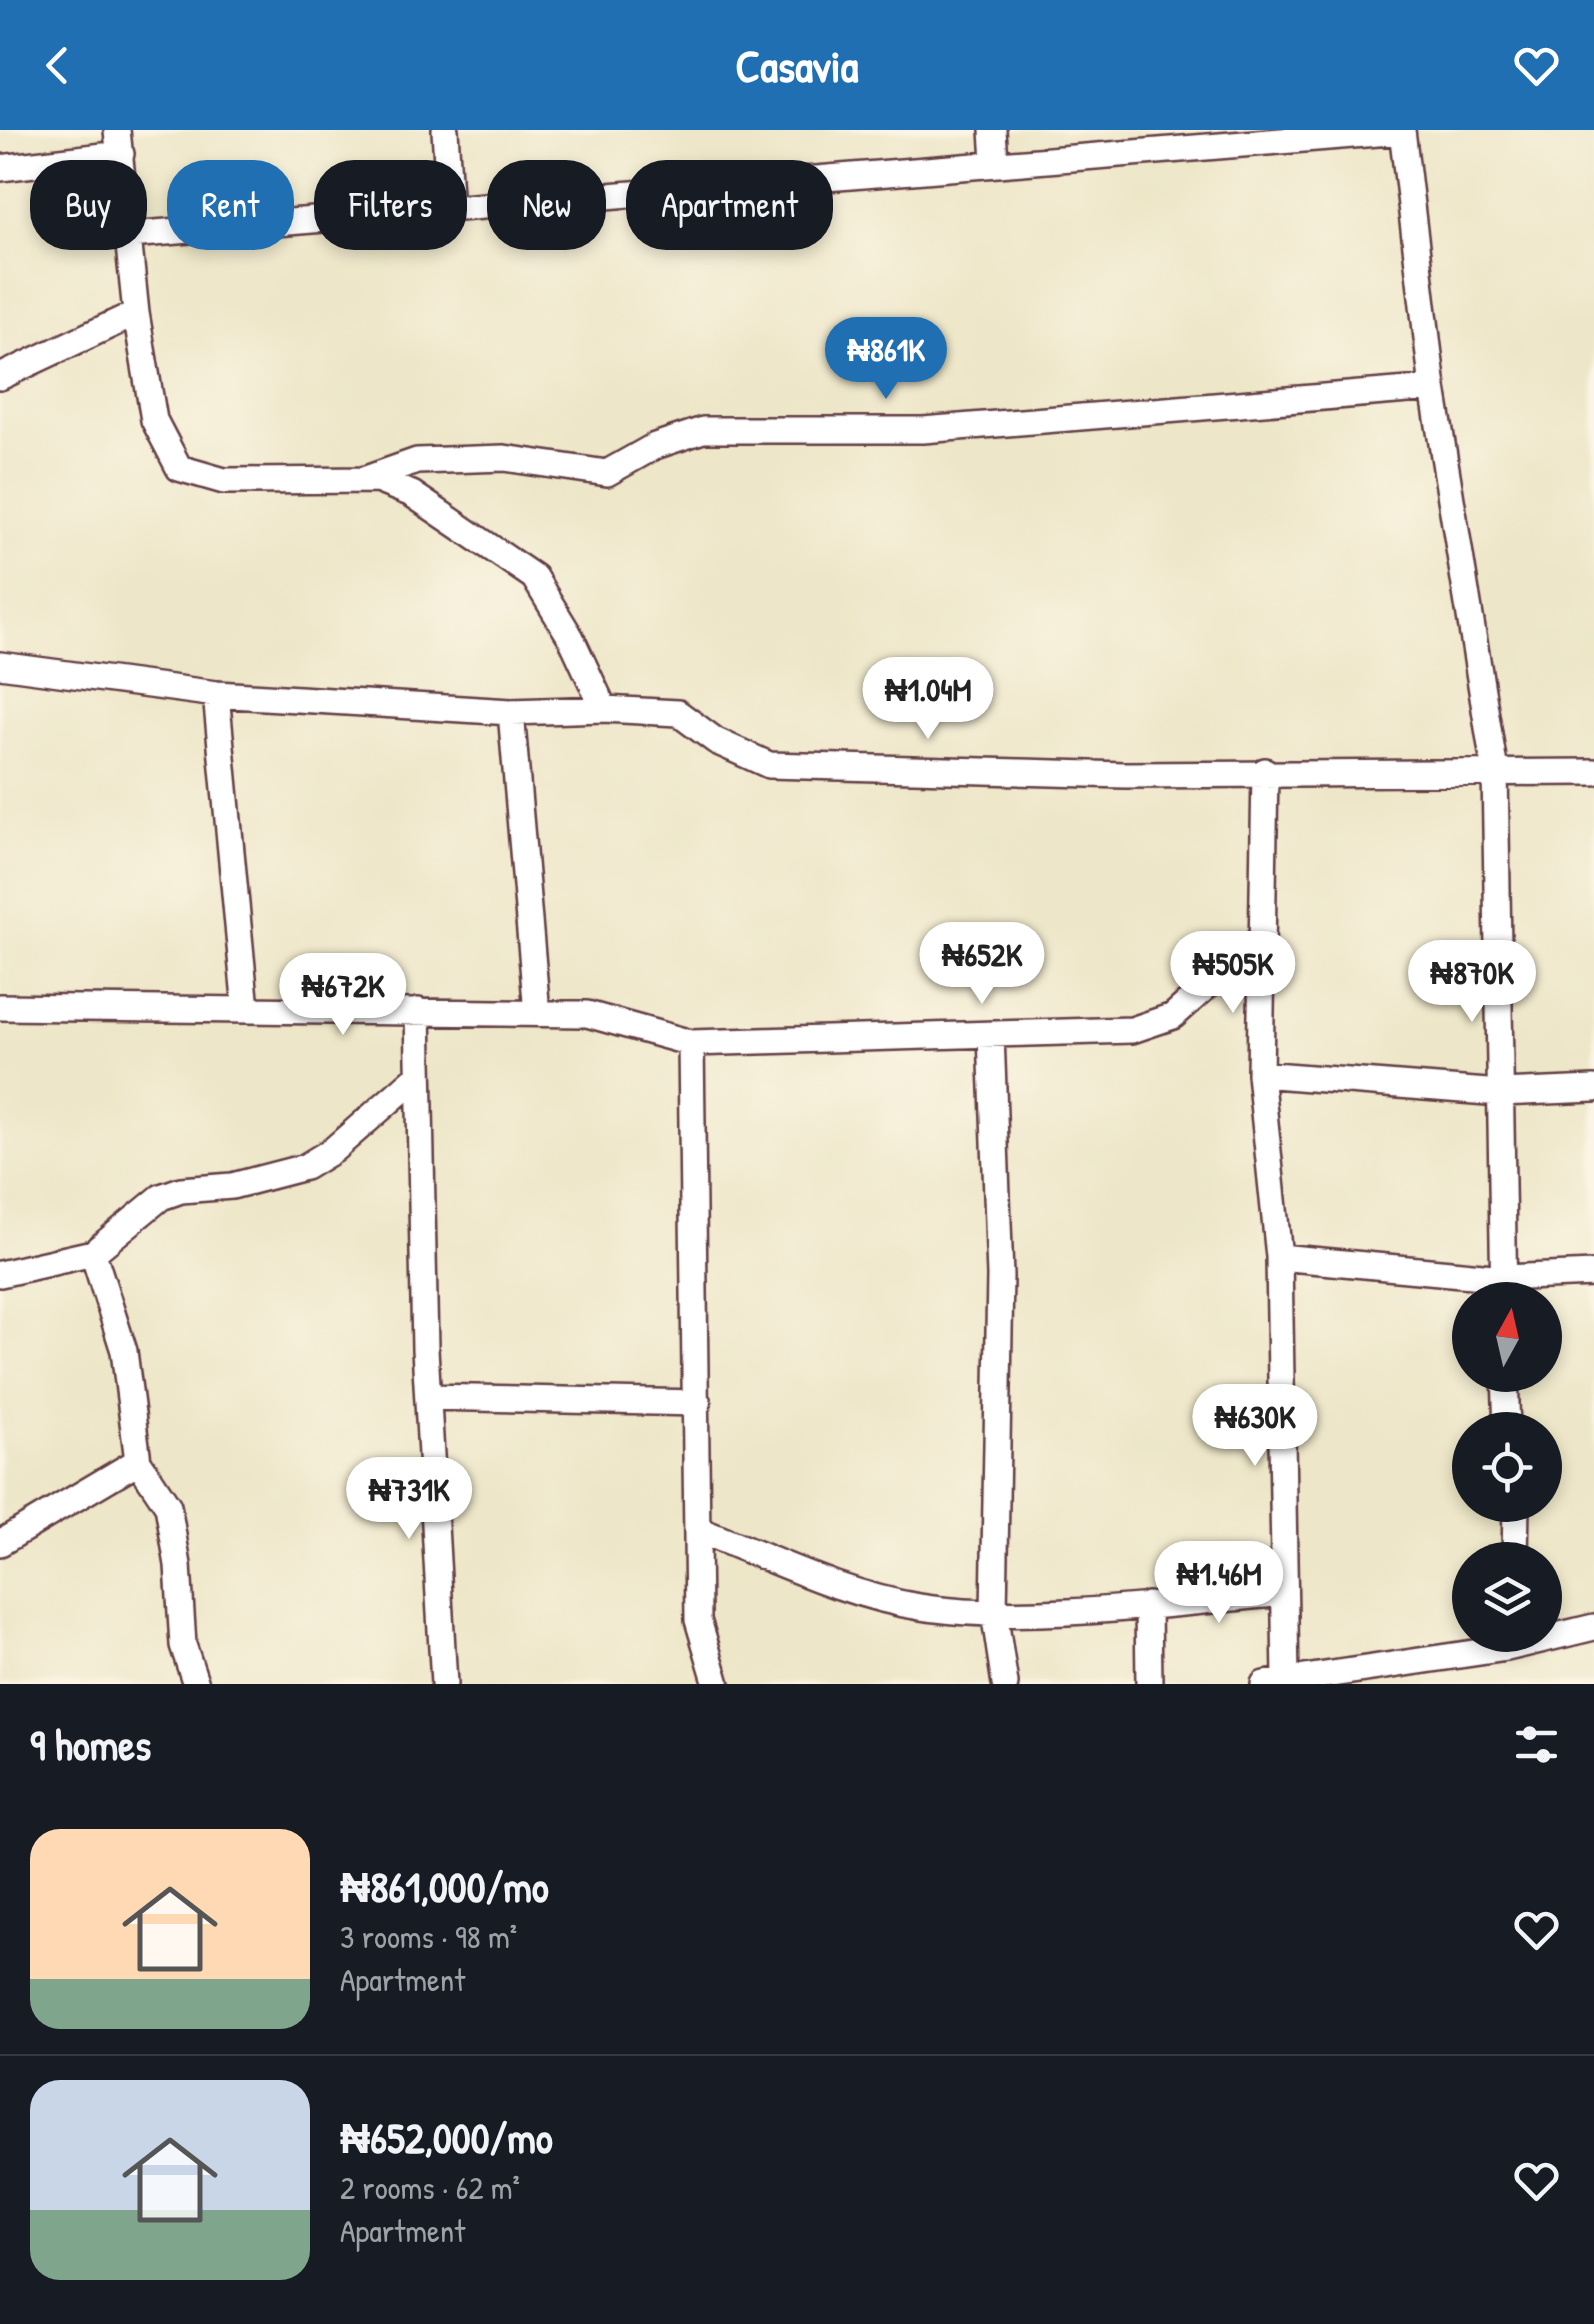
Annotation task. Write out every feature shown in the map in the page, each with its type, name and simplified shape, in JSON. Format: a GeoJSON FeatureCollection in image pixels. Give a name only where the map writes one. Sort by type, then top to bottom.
{"type":"FeatureCollection","features":[{"type":"Feature","properties":{"kind":"street"},"geometry":{"type":"LineString","coordinates":[[445,130],[447,160]]}},
{"type":"Feature","properties":{"kind":"street"},"geometry":{"type":"LineString","coordinates":[[993,130],[995,161]]}},
{"type":"Feature","properties":{"kind":"street"},"geometry":{"type":"LineString","coordinates":[[467,210],[995,161],[1402,131],[1433,388],[1495,771],[1504,1282]]}},
{"type":"Feature","properties":{"kind":"street"},"geometry":{"type":"LineString","coordinates":[[0,168],[119,142]]}},
{"type":"Feature","properties":{"kind":"street"},"geometry":{"type":"LineString","coordinates":[[147,234],[314,222]]}},
{"type":"Feature","properties":{"kind":"street"},"geometry":{"type":"LineString","coordinates":[[131,250],[136,313],[154,420],[179,468],[224,481],[376,480],[412,494],[534,577],[571,638],[604,709]]}},
{"type":"Feature","properties":{"kind":"street"},"geometry":{"type":"LineString","coordinates":[[0,376],[136,313]]}},
{"type":"Feature","properties":{"kind":"street"},"geometry":{"type":"LineString","coordinates":[[363,480],[417,461],[504,458],[607,473],[655,446],[703,430],[923,430],[1433,388]]}},
{"type":"Feature","properties":{"kind":"street"},"geometry":{"type":"LineString","coordinates":[[0,665],[216,694],[511,712],[678,712],[716,742],[769,764],[1125,775],[1265,771],[1594,772]]}},
{"type":"Feature","properties":{"kind":"street"},"geometry":{"type":"LineString","coordinates":[[216,694],[246,1009]]}},
{"type":"Feature","properties":{"kind":"street"},"geometry":{"type":"LineString","coordinates":[[511,712],[537,1013]]}},
{"type":"Feature","properties":{"kind":"street"},"geometry":{"type":"LineString","coordinates":[[1265,771],[1260,1074],[1278,1257],[1284,1593],[1275,1682],[1452,1651]]}},
{"type":"Feature","properties":{"kind":"street"},"geometry":{"type":"LineString","coordinates":[[0,1007],[587,1014],[691,1043],[1132,1030],[1173,1016],[1262,937]]}},
{"type":"Feature","properties":{"kind":"street"},"geometry":{"type":"LineString","coordinates":[[418,1011],[428,1397],[444,1684]]}},
{"type":"Feature","properties":{"kind":"street"},"geometry":{"type":"LineString","coordinates":[[990,1034],[1000,1276],[994,1612],[1005,1684]]}},
{"type":"Feature","properties":{"kind":"street"},"geometry":{"type":"LineString","coordinates":[[691,1043],[698,1620],[718,1684]]}},
{"type":"Feature","properties":{"kind":"street"},"geometry":{"type":"LineString","coordinates":[[1260,1074],[1500,1093],[1594,1089]]}},
{"type":"Feature","properties":{"kind":"street"},"geometry":{"type":"LineString","coordinates":[[0,1274],[93,1253],[161,1197],[181,1190],[232,1186],[306,1167],[333,1150],[420,1075]]}},
{"type":"Feature","properties":{"kind":"street"},"geometry":{"type":"LineString","coordinates":[[93,1253],[124,1351],[138,1460],[168,1506],[178,1565],[182,1645],[196,1684]]}},
{"type":"Feature","properties":{"kind":"street"},"geometry":{"type":"LineString","coordinates":[[1278,1257],[1455,1282]]}},
{"type":"Feature","properties":{"kind":"street"},"geometry":{"type":"LineString","coordinates":[[1546,1282],[1594,1274]]}},
{"type":"Feature","properties":{"kind":"street"},"geometry":{"type":"LineString","coordinates":[[428,1397],[698,1403]]}},
{"type":"Feature","properties":{"kind":"street"},"geometry":{"type":"LineString","coordinates":[[0,1544],[138,1460]]}},
{"type":"Feature","properties":{"kind":"street"},"geometry":{"type":"LineString","coordinates":[[698,1530],[835,1586],[920,1607],[994,1612],[1148,1605],[1284,1593]]}},
{"type":"Feature","properties":{"kind":"street"},"geometry":{"type":"LineString","coordinates":[[1148,1605],[1149,1684]]}},
{"type":"Feature","properties":{"kind":"street"},"geometry":{"type":"LineString","coordinates":[[1562,1632],[1594,1626]]}}]}
